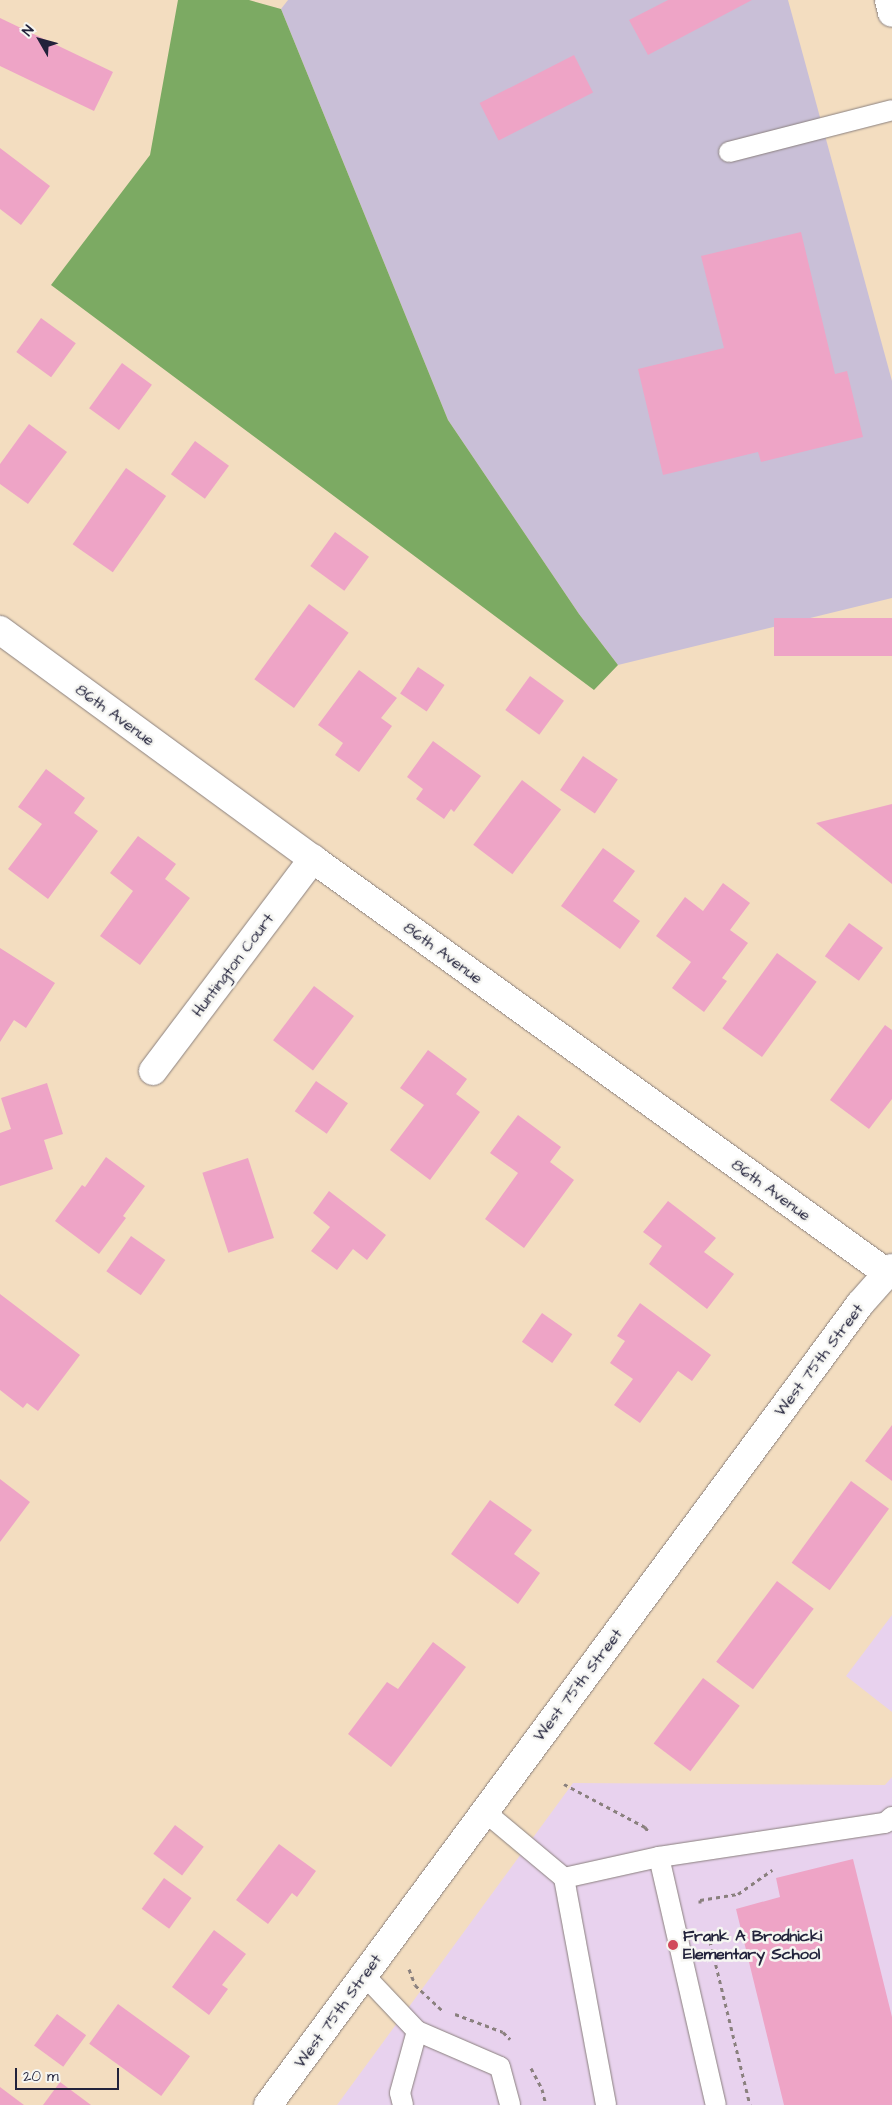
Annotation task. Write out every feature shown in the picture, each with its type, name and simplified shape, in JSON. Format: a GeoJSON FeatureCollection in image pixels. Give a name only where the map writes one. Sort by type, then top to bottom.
{"type":"FeatureCollection","features":[{"type":"Feature","properties":{"kind":"street"},"geometry":{"type":"LineString","coordinates":[[889,0],[892,13]]}},
{"type":"Feature","properties":{"kind":"street","name":"86th Avenue"},"geometry":{"type":"LineString","coordinates":[[0,630],[313,859],[890,1270]]}},
{"type":"Feature","properties":{"kind":"street","name":"Huntington Court"},"geometry":{"type":"LineString","coordinates":[[153,1072],[313,859]]}},
{"type":"Feature","properties":{"kind":"street","name":"West 75th Street"},"geometry":{"type":"LineString","coordinates":[[268,2105],[860,1304],[890,1270]]}},
{"type":"Feature","properties":{"kind":"lane"},"geometry":{"type":"LineString","coordinates":[[729,152],[892,110]]}},
{"type":"Feature","properties":{"kind":"lane"},"geometry":{"type":"LineString","coordinates":[[484,1811],[564,1878],[606,2105]]}},
{"type":"Feature","properties":{"kind":"lane"},"geometry":{"type":"LineString","coordinates":[[564,1878],[660,1857],[885,1823],[892,1817]]}},
{"type":"Feature","properties":{"kind":"lane"},"geometry":{"type":"LineString","coordinates":[[660,1857],[716,2105]]}},
{"type":"Feature","properties":{"kind":"lane"},"geometry":{"type":"LineString","coordinates":[[364,1975],[417,2031],[500,2067],[510,2105]]}},
{"type":"Feature","properties":{"kind":"lane"},"geometry":{"type":"LineString","coordinates":[[403,2105],[400,2093],[417,2031]]}},
{"type":"Feature","properties":{"kind":"path"},"geometry":{"type":"LineString","coordinates":[[702,1909],[700,1900],[738,1894],[777,1866]]}},
{"type":"Feature","properties":{"kind":"path"},"geometry":{"type":"LineString","coordinates":[[394,1934],[415,1985],[441,2009],[503,2032],[514,2043]]}},
{"type":"Feature","properties":{"kind":"path"},"geometry":{"type":"LineString","coordinates":[[709,1937],[750,2105]]}},
{"type":"Feature","properties":{"kind":"path"},"geometry":{"type":"LineString","coordinates":[[529,2064],[542,2089],[546,2105]]}},
{"type":"Feature","properties":{"kind":"shaded area"},"geometry":{"type":"Polygon","coordinates":[[[288,0],[788,0],[892,381],[892,598],[618,665],[579,614],[448,420],[281,9],[288,0]]]}},
{"type":"Feature","properties":{"kind":"shaded area"},"geometry":{"type":"Polygon","coordinates":[[[892,1615],[892,1712],[846,1676],[892,1615]]]}},
{"type":"Feature","properties":{"kind":"shaded area","name":"Frank A Brodnicki Elementary School"},"geometry":{"type":"Polygon","coordinates":[[[892,1777],[892,2105],[337,2105],[573,1783],[885,1785],[892,1777]]]}},
{"type":"Feature","properties":{"kind":"green space"},"geometry":{"type":"Polygon","coordinates":[[[178,0],[249,0],[281,9],[448,420],[579,614],[618,665],[594,690],[51,285],[150,155],[178,0]]]}},
{"type":"Feature","properties":{"kind":"building"},"geometry":{"type":"Polygon","coordinates":[[[668,0],[752,0],[648,55],[629,20],[668,0]]]}},
{"type":"Feature","properties":{"kind":"building"},"geometry":{"type":"Polygon","coordinates":[[[0,18],[113,72],[94,111],[0,66],[0,18]]]}},
{"type":"Feature","properties":{"kind":"building"},"geometry":{"type":"Polygon","coordinates":[[[574,55],[593,92],[499,141],[480,103],[574,55]]]}},
{"type":"Feature","properties":{"kind":"building"},"geometry":{"type":"Polygon","coordinates":[[[0,148],[50,186],[21,225],[0,209],[0,148]]]}},
{"type":"Feature","properties":{"kind":"building"},"geometry":{"type":"Polygon","coordinates":[[[801,232],[835,374],[847,371],[863,437],[761,462],[758,452],[663,475],[638,369],[724,348],[701,256],[801,232]]]}},
{"type":"Feature","properties":{"kind":"building"},"geometry":{"type":"Polygon","coordinates":[[[41,318],[76,343],[51,377],[16,352],[41,318]]]}},
{"type":"Feature","properties":{"kind":"building"},"geometry":{"type":"Polygon","coordinates":[[[122,363],[152,385],[119,430],[89,408],[122,363]]]}},
{"type":"Feature","properties":{"kind":"building"},"geometry":{"type":"Polygon","coordinates":[[[29,424],[67,452],[28,504],[0,484],[0,464],[29,424]]]}},
{"type":"Feature","properties":{"kind":"building"},"geometry":{"type":"Polygon","coordinates":[[[195,441],[229,466],[205,499],[171,474],[195,441]]]}},
{"type":"Feature","properties":{"kind":"building"},"geometry":{"type":"Polygon","coordinates":[[[126,468],[166,496],[113,572],[73,544],[126,468]]]}},
{"type":"Feature","properties":{"kind":"building"},"geometry":{"type":"Polygon","coordinates":[[[335,532],[369,557],[344,591],[310,566],[335,532]]]}},
{"type":"Feature","properties":{"kind":"building"},"geometry":{"type":"Polygon","coordinates":[[[309,604],[349,633],[294,708],[254,679],[309,604]]]}},
{"type":"Feature","properties":{"kind":"building"},"geometry":{"type":"Polygon","coordinates":[[[774,618],[892,618],[892,656],[774,656],[774,618]]]}},
{"type":"Feature","properties":{"kind":"building"},"geometry":{"type":"Polygon","coordinates":[[[418,667],[445,685],[427,711],[400,694],[418,667]]]}},
{"type":"Feature","properties":{"kind":"building"},"geometry":{"type":"Polygon","coordinates":[[[359,670],[397,698],[381,718],[392,726],[359,772],[335,755],[343,743],[318,725],[359,670]]]}},
{"type":"Feature","properties":{"kind":"building"},"geometry":{"type":"Polygon","coordinates":[[[530,676],[564,701],[539,735],[505,710],[530,676]]]}},
{"type":"Feature","properties":{"kind":"building"},"geometry":{"type":"Polygon","coordinates":[[[433,741],[481,776],[454,812],[451,809],[444,819],[416,799],[423,789],[407,777],[433,741]]]}},
{"type":"Feature","properties":{"kind":"building"},"geometry":{"type":"Polygon","coordinates":[[[583,756],[618,779],[595,813],[560,790],[583,756]]]}},
{"type":"Feature","properties":{"kind":"building"},"geometry":{"type":"Polygon","coordinates":[[[46,769],[85,798],[74,813],[98,831],[48,899],[8,869],[42,824],[18,807],[46,769]]]}},
{"type":"Feature","properties":{"kind":"building"},"geometry":{"type":"Polygon","coordinates":[[[522,780],[561,809],[512,874],[473,845],[522,780]]]}},
{"type":"Feature","properties":{"kind":"building"},"geometry":{"type":"Polygon","coordinates":[[[892,804],[892,884],[816,823],[892,804]]]}},
{"type":"Feature","properties":{"kind":"building"},"geometry":{"type":"Polygon","coordinates":[[[138,836],[176,864],[165,879],[190,898],[140,965],[100,936],[133,891],[110,873],[138,836]]]}},
{"type":"Feature","properties":{"kind":"building"},"geometry":{"type":"Polygon","coordinates":[[[603,848],[635,871],[613,901],[640,921],[620,949],[561,906],[603,848]]]}},
{"type":"Feature","properties":{"kind":"building"},"geometry":{"type":"Polygon","coordinates":[[[723,883],[750,903],[730,930],[748,943],[722,978],[727,981],[704,1012],[672,988],[691,962],[656,936],[685,897],[703,911],[723,883]]]}},
{"type":"Feature","properties":{"kind":"building"},"geometry":{"type":"Polygon","coordinates":[[[849,923],[883,948],[859,981],[825,956],[849,923]]]}},
{"type":"Feature","properties":{"kind":"building"},"geometry":{"type":"Polygon","coordinates":[[[0,948],[55,983],[26,1028],[14,1020],[0,1042],[0,948]]]}},
{"type":"Feature","properties":{"kind":"building"},"geometry":{"type":"Polygon","coordinates":[[[777,953],[817,982],[762,1057],[722,1028],[777,953]]]}},
{"type":"Feature","properties":{"kind":"building"},"geometry":{"type":"Polygon","coordinates":[[[314,986],[354,1016],[313,1070],[273,1040],[314,986]]]}},
{"type":"Feature","properties":{"kind":"building"},"geometry":{"type":"Polygon","coordinates":[[[885,1025],[892,1030],[892,1099],[869,1129],[830,1100],[885,1025]]]}},
{"type":"Feature","properties":{"kind":"building"},"geometry":{"type":"Polygon","coordinates":[[[428,1050],[467,1079],[456,1094],[480,1112],[430,1180],[390,1150],[424,1105],[400,1088],[428,1050]]]}},
{"type":"Feature","properties":{"kind":"building"},"geometry":{"type":"Polygon","coordinates":[[[316,1081],[348,1103],[327,1134],[295,1111],[316,1081]]]}},
{"type":"Feature","properties":{"kind":"building"},"geometry":{"type":"Polygon","coordinates":[[[47,1083],[63,1134],[44,1140],[53,1169],[0,1186],[0,1133],[11,1129],[1,1098],[47,1083]]]}},
{"type":"Feature","properties":{"kind":"building"},"geometry":{"type":"Polygon","coordinates":[[[518,1115],[561,1147],[550,1162],[574,1180],[524,1248],[485,1219],[518,1173],[490,1153],[518,1115]]]}},
{"type":"Feature","properties":{"kind":"building"},"geometry":{"type":"Polygon","coordinates":[[[106,1157],[145,1186],[123,1216],[126,1218],[99,1254],[55,1221],[82,1185],[85,1187],[106,1157]]]}},
{"type":"Feature","properties":{"kind":"building"},"geometry":{"type":"Polygon","coordinates":[[[248,1158],[274,1238],[228,1253],[202,1173],[248,1158]]]}},
{"type":"Feature","properties":{"kind":"building"},"geometry":{"type":"Polygon","coordinates":[[[329,1191],[386,1235],[367,1260],[353,1249],[337,1270],[311,1251],[330,1227],[313,1213],[329,1191]]]}},
{"type":"Feature","properties":{"kind":"building"},"geometry":{"type":"Polygon","coordinates":[[[668,1201],[716,1238],[704,1252],[734,1274],[707,1309],[649,1264],[662,1246],[643,1232],[668,1201]]]}},
{"type":"Feature","properties":{"kind":"building"},"geometry":{"type":"Polygon","coordinates":[[[131,1236],[165,1260],[141,1295],[106,1271],[131,1236]]]}},
{"type":"Feature","properties":{"kind":"building"},"geometry":{"type":"Polygon","coordinates":[[[0,1294],[80,1355],[38,1411],[27,1403],[23,1408],[0,1390],[0,1294]]]}},
{"type":"Feature","properties":{"kind":"building"},"geometry":{"type":"Polygon","coordinates":[[[640,1303],[711,1355],[692,1381],[678,1371],[640,1423],[614,1405],[633,1379],[610,1363],[625,1341],[617,1336],[640,1303]]]}},
{"type":"Feature","properties":{"kind":"building"},"geometry":{"type":"Polygon","coordinates":[[[542,1313],[572,1334],[552,1363],[522,1342],[542,1313]]]}},
{"type":"Feature","properties":{"kind":"building"},"geometry":{"type":"Polygon","coordinates":[[[892,1425],[892,1481],[865,1461],[892,1425]]]}},
{"type":"Feature","properties":{"kind":"building"},"geometry":{"type":"Polygon","coordinates":[[[0,1479],[30,1502],[0,1542],[0,1479]]]}},
{"type":"Feature","properties":{"kind":"building"},"geometry":{"type":"Polygon","coordinates":[[[851,1481],[889,1509],[830,1590],[792,1563],[851,1481]]]}},
{"type":"Feature","properties":{"kind":"building"},"geometry":{"type":"Polygon","coordinates":[[[490,1500],[532,1530],[514,1554],[540,1573],[518,1604],[451,1554],[490,1500]]]}},
{"type":"Feature","properties":{"kind":"building"},"geometry":{"type":"Polygon","coordinates":[[[777,1581],[814,1609],[753,1689],[716,1662],[777,1581]]]}},
{"type":"Feature","properties":{"kind":"building"},"geometry":{"type":"Polygon","coordinates":[[[433,1642],[466,1667],[391,1767],[348,1734],[387,1682],[398,1689],[433,1642]]]}},
{"type":"Feature","properties":{"kind":"building"},"geometry":{"type":"Polygon","coordinates":[[[703,1678],[740,1706],[690,1771],[654,1743],[703,1678]]]}},
{"type":"Feature","properties":{"kind":"building"},"geometry":{"type":"Polygon","coordinates":[[[175,1825],[204,1847],[182,1875],[153,1854],[175,1825]]]}},
{"type":"Feature","properties":{"kind":"building"},"geometry":{"type":"Polygon","coordinates":[[[279,1844],[316,1871],[297,1897],[292,1893],[268,1924],[236,1900],[279,1844]]]}},
{"type":"Feature","properties":{"kind":"building"},"geometry":{"type":"Polygon","coordinates":[[[853,1859],[892,2017],[892,2105],[784,2105],[736,1909],[780,1897],[776,1878],[853,1859]]]}},
{"type":"Feature","properties":{"kind":"building"},"geometry":{"type":"Polygon","coordinates":[[[164,1878],[192,1898],[169,1929],[142,1909],[164,1878]]]}},
{"type":"Feature","properties":{"kind":"building"},"geometry":{"type":"Polygon","coordinates":[[[214,1930],[246,1954],[222,1985],[228,1989],[209,2015],[172,1987],[214,1930]]]}},
{"type":"Feature","properties":{"kind":"building"},"geometry":{"type":"Polygon","coordinates":[[[118,2004],[190,2056],[161,2096],[89,2044],[118,2004]]]}},
{"type":"Feature","properties":{"kind":"building"},"geometry":{"type":"Polygon","coordinates":[[[57,2014],[86,2035],[63,2067],[34,2046],[57,2014]]]}},
{"type":"Feature","properties":{"kind":"building"},"geometry":{"type":"Polygon","coordinates":[[[60,2082],[91,2105],[43,2105],[60,2082]]]}},
{"type":"Feature","properties":{"kind":"building"},"geometry":{"type":"Polygon","coordinates":[[[0,2087],[24,2105],[0,2105],[0,2087]]]}},
{"type":"Feature","properties":{"kind":"place","name":"Frank A Brodnicki Elementary School"},"geometry":{"type":"Point","coordinates":[673,1945]}}]}
